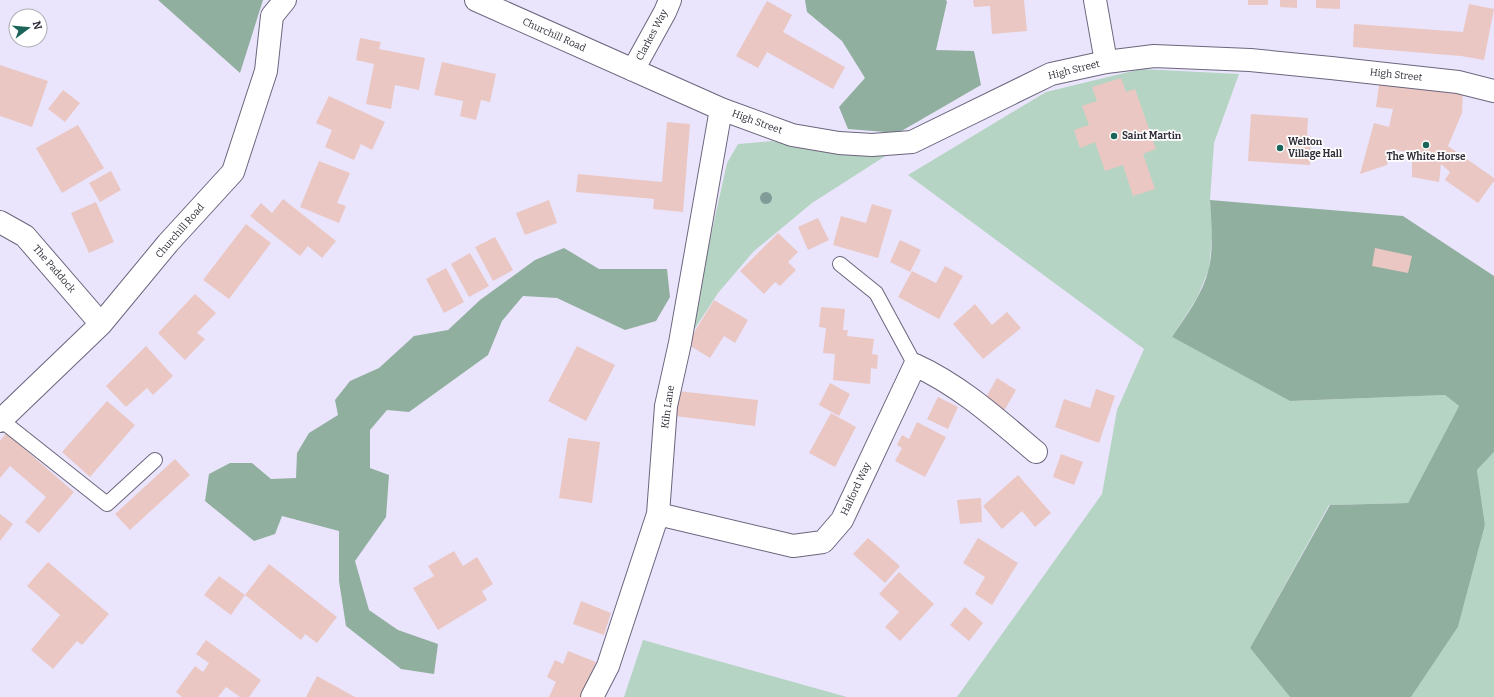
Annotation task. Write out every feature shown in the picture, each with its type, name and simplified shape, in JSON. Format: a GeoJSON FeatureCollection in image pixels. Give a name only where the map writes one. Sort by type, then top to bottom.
{"type":"FeatureCollection","features":[{"type":"Feature","properties":{"kind":"street","name":"Churchill Road"},"geometry":{"type":"LineString","coordinates":[[0,420],[101,324],[168,243],[233,172],[266,71],[272,16],[285,0]]}},
{"type":"Feature","properties":{"kind":"street","name":"Churchill Road"},"geometry":{"type":"LineString","coordinates":[[476,0],[633,70]]}},
{"type":"Feature","properties":{"kind":"street","name":"Clarkes Way"},"geometry":{"type":"LineString","coordinates":[[633,70],[670,0]]}},
{"type":"Feature","properties":{"kind":"street"},"geometry":{"type":"LineString","coordinates":[[1095,0],[1106,62]]}},
{"type":"Feature","properties":{"kind":"street","name":"High Street"},"geometry":{"type":"LineString","coordinates":[[633,70],[722,109],[792,135],[831,142],[872,145],[912,142],[1051,74],[1106,62],[1154,56],[1250,60],[1458,82],[1494,91]]}},
{"type":"Feature","properties":{"kind":"street","name":"Kiln Lane"},"geometry":{"type":"LineString","coordinates":[[592,697],[608,666],[658,514],[666,406],[680,344],[722,109]]}},
{"type":"Feature","properties":{"kind":"street","name":"The Paddock"},"geometry":{"type":"LineString","coordinates":[[0,222],[25,236],[101,324]]}},
{"type":"Feature","properties":{"kind":"street"},"geometry":{"type":"LineString","coordinates":[[915,365],[935,374],[966,394],[1036,452]]}},
{"type":"Feature","properties":{"kind":"street","name":"Halford Way"},"geometry":{"type":"LineString","coordinates":[[658,514],[793,546],[823,542],[842,520],[915,365]]}},
{"type":"Feature","properties":{"kind":"lane"},"geometry":{"type":"LineString","coordinates":[[840,264],[876,293],[915,365]]}},
{"type":"Feature","properties":{"kind":"lane"},"geometry":{"type":"LineString","coordinates":[[0,420],[107,504],[155,460]]}},
{"type":"Feature","properties":{"kind":"green space"},"geometry":{"type":"Polygon","coordinates":[[[158,0],[263,0],[240,73],[158,0]]]}},
{"type":"Feature","properties":{"kind":"green space"},"geometry":{"type":"Polygon","coordinates":[[[805,0],[946,0],[947,2],[936,50],[974,51],[981,85],[898,133],[848,129],[839,107],[865,78],[842,41],[807,12],[805,0]]]}},
{"type":"Feature","properties":{"kind":"green space"},"geometry":{"type":"Polygon","coordinates":[[[1141,69],[1239,74],[1214,143],[1210,200],[1212,238],[1209,269],[1197,298],[1172,337],[1290,401],[1445,395],[1459,406],[1408,503],[1329,505],[1250,648],[1290,697],[957,697],[1102,494],[1117,410],[1144,349],[908,175],[1046,92],[1141,69]]]}},
{"type":"Feature","properties":{"kind":"green space"},"geometry":{"type":"Polygon","coordinates":[[[772,141],[817,151],[887,155],[812,203],[754,251],[718,293],[688,339],[727,163],[738,144],[772,141]]]}},
{"type":"Feature","properties":{"kind":"green space"},"geometry":{"type":"Polygon","coordinates":[[[1210,200],[1403,216],[1494,276],[1494,452],[1477,470],[1485,525],[1458,627],[1411,697],[1290,697],[1250,648],[1330,505],[1408,503],[1459,406],[1445,395],[1290,401],[1172,337],[1203,287],[1209,268],[1212,243],[1210,200]]]}},
{"type":"Feature","properties":{"kind":"green space"},"geometry":{"type":"Polygon","coordinates":[[[564,248],[599,269],[667,269],[670,297],[656,321],[625,330],[557,298],[523,296],[502,321],[488,355],[409,412],[387,410],[370,430],[370,468],[389,475],[386,517],[355,561],[369,610],[398,630],[438,644],[434,674],[401,669],[346,626],[339,581],[339,531],[282,516],[275,534],[254,541],[205,501],[209,474],[230,463],[252,463],[271,479],[296,478],[297,453],[309,433],[338,415],[335,400],[350,381],[379,368],[414,336],[448,330],[480,300],[535,260],[564,248]]]}},
{"type":"Feature","properties":{"kind":"green space"},"geometry":{"type":"Polygon","coordinates":[[[1494,452],[1494,697],[1411,697],[1458,627],[1485,525],[1477,470],[1494,452]]]}},
{"type":"Feature","properties":{"kind":"green space"},"geometry":{"type":"Polygon","coordinates":[[[643,640],[847,697],[624,697],[643,640]]]}},
{"type":"Feature","properties":{"kind":"building"},"geometry":{"type":"Polygon","coordinates":[[[973,0],[1024,0],[1027,31],[992,34],[990,6],[974,7],[973,0]]]}},
{"type":"Feature","properties":{"kind":"building"},"geometry":{"type":"Polygon","coordinates":[[[1248,0],[1268,0],[1268,5],[1248,5],[1248,0]]]}},
{"type":"Feature","properties":{"kind":"building"},"geometry":{"type":"Polygon","coordinates":[[[1280,0],[1297,0],[1297,8],[1280,7],[1280,0]]]}},
{"type":"Feature","properties":{"kind":"building"},"geometry":{"type":"Polygon","coordinates":[[[1316,0],[1340,0],[1340,9],[1316,8],[1316,0]]]}},
{"type":"Feature","properties":{"kind":"building"},"geometry":{"type":"Polygon","coordinates":[[[767,1],[792,15],[783,32],[845,67],[833,89],[767,52],[758,68],[736,56],[767,1]]]}},
{"type":"Feature","properties":{"kind":"building"},"geometry":{"type":"Polygon","coordinates":[[[1469,4],[1494,9],[1484,60],[1461,56],[1353,47],[1354,24],[1463,32],[1469,4]]]}},
{"type":"Feature","properties":{"kind":"building"},"geometry":{"type":"Polygon","coordinates":[[[360,38],[381,42],[379,49],[425,58],[419,90],[395,85],[391,109],[366,104],[374,64],[356,60],[360,38]]]}},
{"type":"Feature","properties":{"kind":"building"},"geometry":{"type":"Polygon","coordinates":[[[442,62],[496,74],[490,102],[481,100],[476,120],[460,116],[463,101],[434,95],[442,62]]]}},
{"type":"Feature","properties":{"kind":"building"},"geometry":{"type":"Polygon","coordinates":[[[0,65],[48,81],[32,127],[0,116],[0,65]]]}},
{"type":"Feature","properties":{"kind":"building","name":"Saint Martin"},"geometry":{"type":"Polygon","coordinates":[[[1121,78],[1126,92],[1135,89],[1156,149],[1143,154],[1155,189],[1133,196],[1123,165],[1105,171],[1095,142],[1080,148],[1074,130],[1089,125],[1082,106],[1097,101],[1092,87],[1121,78]]]}},
{"type":"Feature","properties":{"kind":"building"},"geometry":{"type":"Polygon","coordinates":[[[1379,85],[1463,90],[1462,113],[1448,146],[1494,178],[1494,181],[1478,203],[1445,180],[1450,172],[1441,164],[1439,182],[1412,177],[1412,153],[1390,149],[1387,165],[1360,174],[1374,123],[1389,127],[1393,109],[1376,107],[1379,85]]]}},
{"type":"Feature","properties":{"kind":"building"},"geometry":{"type":"Polygon","coordinates":[[[63,90],[80,103],[65,122],[48,109],[63,90]]]}},
{"type":"Feature","properties":{"kind":"building"},"geometry":{"type":"Polygon","coordinates":[[[329,96],[385,122],[372,150],[361,144],[354,160],[325,147],[332,130],[316,123],[329,96]]]}},
{"type":"Feature","properties":{"kind":"building","name":"Welton Village Hall"},"geometry":{"type":"Polygon","coordinates":[[[1251,114],[1308,118],[1307,135],[1311,136],[1310,165],[1248,161],[1251,114]]]}},
{"type":"Feature","properties":{"kind":"building"},"geometry":{"type":"Polygon","coordinates":[[[667,122],[690,124],[683,212],[653,209],[654,199],[576,192],[578,174],[662,182],[667,122]]]}},
{"type":"Feature","properties":{"kind":"building"},"geometry":{"type":"Polygon","coordinates":[[[78,125],[104,168],[62,193],[36,148],[78,125]]]}},
{"type":"Feature","properties":{"kind":"building"},"geometry":{"type":"Polygon","coordinates":[[[319,161],[350,173],[337,203],[346,206],[339,223],[300,207],[319,161]]]}},
{"type":"Feature","properties":{"kind":"building"},"geometry":{"type":"Polygon","coordinates":[[[111,171],[121,190],[100,202],[89,183],[111,171]]]}},
{"type":"Feature","properties":{"kind":"building"},"geometry":{"type":"Polygon","coordinates":[[[283,199],[336,241],[322,258],[308,246],[300,256],[250,216],[261,203],[272,213],[283,199]]]}},
{"type":"Feature","properties":{"kind":"building"},"geometry":{"type":"Polygon","coordinates":[[[549,200],[557,223],[525,235],[516,213],[549,200]]]}},
{"type":"Feature","properties":{"kind":"building"},"geometry":{"type":"Polygon","coordinates":[[[96,202],[114,242],[89,253],[71,213],[96,202]]]}},
{"type":"Feature","properties":{"kind":"building"},"geometry":{"type":"Polygon","coordinates":[[[872,204],[892,210],[878,258],[833,245],[841,216],[866,223],[872,204]]]}},
{"type":"Feature","properties":{"kind":"building"},"geometry":{"type":"Polygon","coordinates":[[[818,218],[829,240],[808,250],[798,227],[818,218]]]}},
{"type":"Feature","properties":{"kind":"building"},"geometry":{"type":"Polygon","coordinates":[[[246,224],[271,243],[229,299],[203,280],[246,224]]]}},
{"type":"Feature","properties":{"kind":"building"},"geometry":{"type":"Polygon","coordinates":[[[778,233],[798,252],[788,262],[796,270],[780,286],[775,282],[764,294],[740,271],[778,233]]]}},
{"type":"Feature","properties":{"kind":"building"},"geometry":{"type":"Polygon","coordinates":[[[495,237],[513,270],[493,281],[475,247],[495,237]]]}},
{"type":"Feature","properties":{"kind":"building"},"geometry":{"type":"Polygon","coordinates":[[[900,240],[921,250],[910,272],[890,262],[900,240]]]}},
{"type":"Feature","properties":{"kind":"building"},"geometry":{"type":"Polygon","coordinates":[[[1375,248],[1412,256],[1408,273],[1372,266],[1375,248]]]}},
{"type":"Feature","properties":{"kind":"building"},"geometry":{"type":"Polygon","coordinates":[[[470,253],[489,286],[469,297],[451,264],[470,253]]]}},
{"type":"Feature","properties":{"kind":"building"},"geometry":{"type":"Polygon","coordinates":[[[945,266],[963,276],[939,319],[898,297],[912,271],[936,283],[945,266]]]}},
{"type":"Feature","properties":{"kind":"building"},"geometry":{"type":"Polygon","coordinates":[[[446,268],[464,302],[444,313],[426,279],[446,268]]]}},
{"type":"Feature","properties":{"kind":"building"},"geometry":{"type":"Polygon","coordinates":[[[195,294],[216,313],[197,333],[205,339],[185,360],[158,333],[195,294]]]}},
{"type":"Feature","properties":{"kind":"building"},"geometry":{"type":"Polygon","coordinates":[[[714,300],[748,320],[735,343],[724,336],[710,358],[687,344],[714,300]]]}},
{"type":"Feature","properties":{"kind":"building"},"geometry":{"type":"Polygon","coordinates":[[[975,304],[992,325],[1007,312],[1021,328],[983,359],[953,324],[975,304]]]}},
{"type":"Feature","properties":{"kind":"building"},"geometry":{"type":"Polygon","coordinates":[[[821,307],[845,309],[843,330],[848,330],[847,336],[874,339],[872,354],[878,355],[877,369],[871,368],[870,384],[833,380],[835,354],[823,353],[826,328],[819,327],[821,307]]]}},
{"type":"Feature","properties":{"kind":"building"},"geometry":{"type":"Polygon","coordinates":[[[146,346],[173,376],[153,395],[147,388],[126,407],[106,386],[146,346]]]}},
{"type":"Feature","properties":{"kind":"building"},"geometry":{"type":"Polygon","coordinates":[[[577,346],[615,365],[586,421],[548,401],[577,346]]]}},
{"type":"Feature","properties":{"kind":"building"},"geometry":{"type":"Polygon","coordinates":[[[997,378],[1016,390],[1004,411],[985,399],[997,378]]]}},
{"type":"Feature","properties":{"kind":"building"},"geometry":{"type":"Polygon","coordinates":[[[830,383],[850,394],[839,416],[819,405],[830,383]]]}},
{"type":"Feature","properties":{"kind":"building"},"geometry":{"type":"Polygon","coordinates":[[[1096,389],[1115,396],[1099,443],[1055,427],[1064,399],[1090,408],[1096,389]]]}},
{"type":"Feature","properties":{"kind":"building"},"geometry":{"type":"Polygon","coordinates":[[[678,391],[758,400],[755,426],[675,416],[678,391]]]}},
{"type":"Feature","properties":{"kind":"building"},"geometry":{"type":"Polygon","coordinates":[[[938,397],[958,407],[948,429],[927,419],[938,397]]]}},
{"type":"Feature","properties":{"kind":"building"},"geometry":{"type":"Polygon","coordinates":[[[107,401],[135,425],[90,477],[62,452],[107,401]]]}},
{"type":"Feature","properties":{"kind":"building"},"geometry":{"type":"Polygon","coordinates":[[[831,413],[856,427],[835,467],[809,453],[831,413]]]}},
{"type":"Feature","properties":{"kind":"building"},"geometry":{"type":"Polygon","coordinates":[[[917,422],[946,437],[925,477],[895,461],[902,448],[897,445],[902,435],[909,439],[917,422]]]}},
{"type":"Feature","properties":{"kind":"building"},"geometry":{"type":"Polygon","coordinates":[[[6,433],[74,492],[39,533],[25,522],[46,497],[10,466],[0,478],[0,441],[6,433]]]}},
{"type":"Feature","properties":{"kind":"building"},"geometry":{"type":"Polygon","coordinates":[[[568,438],[600,442],[592,503],[559,498],[568,438]]]}},
{"type":"Feature","properties":{"kind":"building"},"geometry":{"type":"Polygon","coordinates":[[[1061,454],[1083,462],[1074,485],[1053,477],[1061,454]]]}},
{"type":"Feature","properties":{"kind":"building"},"geometry":{"type":"Polygon","coordinates":[[[175,459],[190,475],[130,530],[115,514],[175,459]]]}},
{"type":"Feature","properties":{"kind":"building"},"geometry":{"type":"Polygon","coordinates":[[[1018,475],[1051,513],[1035,527],[1022,511],[1002,529],[983,506],[1018,475]]]}},
{"type":"Feature","properties":{"kind":"building"},"geometry":{"type":"Polygon","coordinates":[[[981,498],[982,522],[960,524],[957,500],[981,498]]]}},
{"type":"Feature","properties":{"kind":"building"},"geometry":{"type":"Polygon","coordinates":[[[0,514],[13,524],[0,541],[0,514]]]}},
{"type":"Feature","properties":{"kind":"building"},"geometry":{"type":"Polygon","coordinates":[[[868,538],[900,566],[885,583],[853,554],[868,538]]]}},
{"type":"Feature","properties":{"kind":"building"},"geometry":{"type":"Polygon","coordinates":[[[978,538],[1018,563],[992,605],[975,594],[985,577],[963,563],[978,538]]]}},
{"type":"Feature","properties":{"kind":"building"},"geometry":{"type":"Polygon","coordinates":[[[454,551],[463,566],[477,557],[493,584],[482,591],[487,600],[438,630],[413,588],[434,576],[428,566],[454,551]]]}},
{"type":"Feature","properties":{"kind":"building"},"geometry":{"type":"Polygon","coordinates":[[[48,562],[109,614],[82,645],[77,641],[53,669],[31,650],[60,615],[27,586],[48,562]]]}},
{"type":"Feature","properties":{"kind":"building"},"geometry":{"type":"Polygon","coordinates":[[[269,564],[337,617],[317,643],[305,634],[301,640],[245,595],[269,564]]]}},
{"type":"Feature","properties":{"kind":"building"},"geometry":{"type":"Polygon","coordinates":[[[899,572],[934,604],[900,641],[885,627],[899,612],[879,594],[899,572]]]}},
{"type":"Feature","properties":{"kind":"building"},"geometry":{"type":"Polygon","coordinates":[[[219,576],[245,595],[231,615],[204,595],[219,576]]]}},
{"type":"Feature","properties":{"kind":"building"},"geometry":{"type":"Polygon","coordinates":[[[581,601],[611,613],[604,635],[573,624],[581,601]]]}},
{"type":"Feature","properties":{"kind":"building"},"geometry":{"type":"Polygon","coordinates":[[[965,607],[983,623],[969,641],[950,625],[965,607]]]}},
{"type":"Feature","properties":{"kind":"building"},"geometry":{"type":"Polygon","coordinates":[[[206,640],[261,680],[249,697],[240,697],[226,687],[218,697],[182,697],[176,692],[195,666],[203,672],[209,663],[196,654],[206,640]]]}},
{"type":"Feature","properties":{"kind":"building"},"geometry":{"type":"Polygon","coordinates":[[[568,651],[596,662],[580,697],[549,697],[556,682],[547,677],[555,660],[563,664],[568,651]]]}},
{"type":"Feature","properties":{"kind":"building"},"geometry":{"type":"Polygon","coordinates":[[[317,676],[355,697],[306,697],[317,676]]]}},
{"type":"Feature","properties":{"kind":"place","name":"Saint Martin"},"geometry":{"type":"Point","coordinates":[1114,136]}},
{"type":"Feature","properties":{"kind":"place","name":"The White Horse"},"geometry":{"type":"Point","coordinates":[1426,145]}},
{"type":"Feature","properties":{"kind":"place","name":"Welton Village Hall"},"geometry":{"type":"Point","coordinates":[1280,148]}}]}
